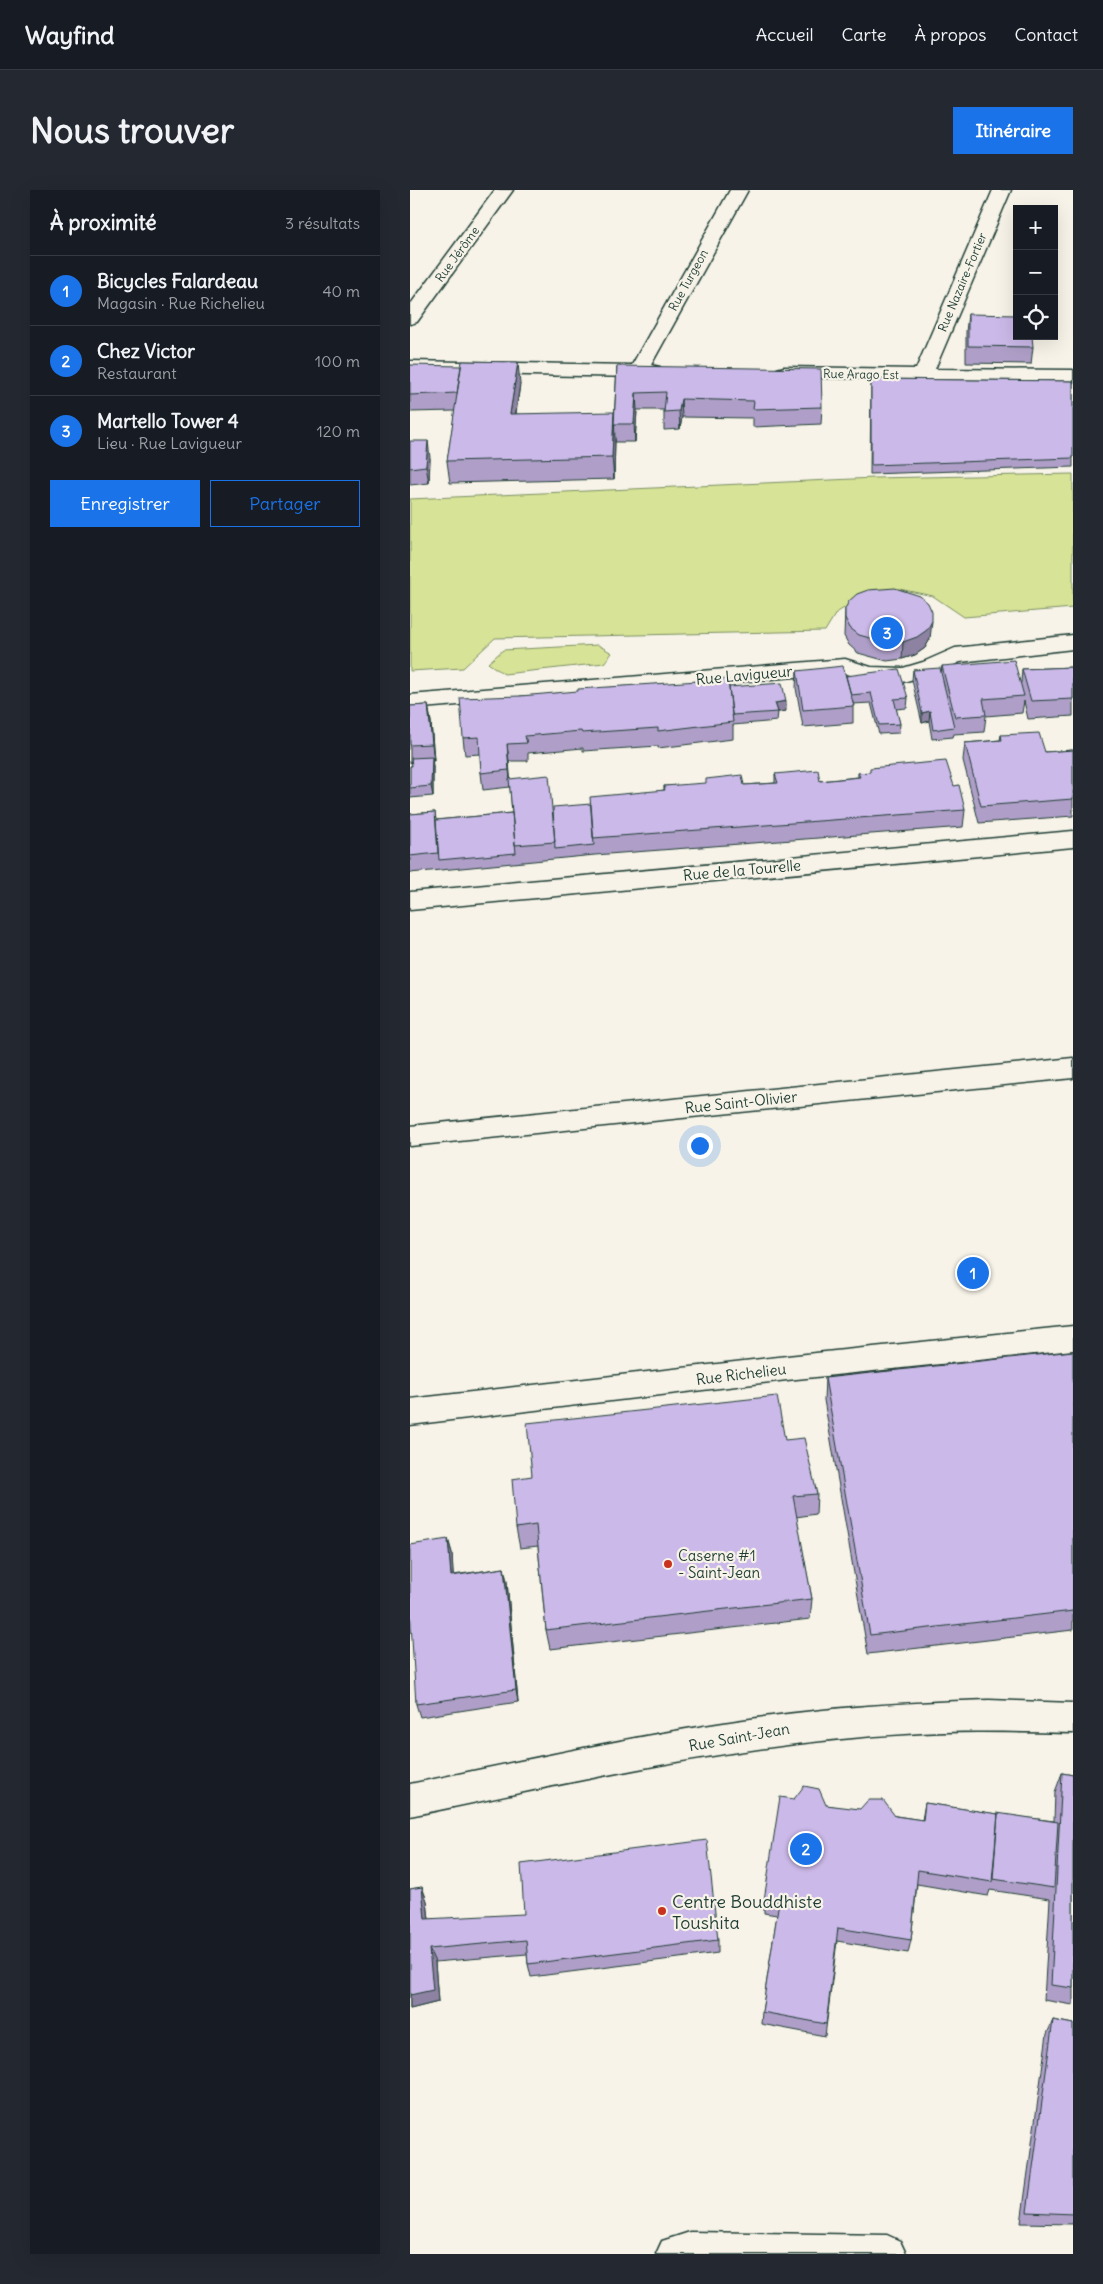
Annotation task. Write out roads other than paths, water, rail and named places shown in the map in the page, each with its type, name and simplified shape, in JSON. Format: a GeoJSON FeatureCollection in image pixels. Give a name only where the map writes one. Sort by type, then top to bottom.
{"type":"FeatureCollection","features":[{"type":"Feature","properties":{"kind":"street","name":"Rue Jérôme"},"geometry":{"type":"LineString","coordinates":[[410,318],[504,190]]}},
{"type":"Feature","properties":{"kind":"street","name":"Rue Turgeon"},"geometry":{"type":"LineString","coordinates":[[638,371],[739,190]]}},
{"type":"Feature","properties":{"kind":"street","name":"Rue Nazaire-Fortier"},"geometry":{"type":"LineString","coordinates":[[923,374],[1002,190]]}},
{"type":"Feature","properties":{"kind":"street"},"geometry":{"type":"LineString","coordinates":[[410,367],[667,371]]}},
{"type":"Feature","properties":{"kind":"street","name":"Rue Arago Est"},"geometry":{"type":"LineString","coordinates":[[765,372],[1073,376]]}},
{"type":"Feature","properties":{"kind":"street","name":"Rue Lavigueur"},"geometry":{"type":"LineString","coordinates":[[410,702],[845,666],[870,674],[903,675],[931,667],[955,655],[1073,642]]}},
{"type":"Feature","properties":{"kind":"street","name":"Rue de la Tourelle"},"geometry":{"type":"LineString","coordinates":[[410,901],[1073,839]]}},
{"type":"Feature","properties":{"kind":"street","name":"Rue Saint-Olivier"},"geometry":{"type":"LineString","coordinates":[[410,1136],[1073,1068]]}},
{"type":"Feature","properties":{"kind":"street","name":"Rue Richelieu"},"geometry":{"type":"LineString","coordinates":[[410,1412],[787,1368],[1073,1338]]}},
{"type":"Feature","properties":{"kind":"street","name":"Rue Saint-Jean"},"geometry":{"type":"LineString","coordinates":[[410,1800],[554,1770],[787,1728],[946,1715],[1073,1718]]}},
{"type":"Feature","properties":{"kind":"street"},"geometry":{"type":"LineString","coordinates":[[675,2254],[690,2251],[887,2254]]}},
{"type":"Feature","properties":{"kind":"place","name":"Martello Tower 4"},"geometry":{"type":"Point","coordinates":[887,633]}},
{"type":"Feature","properties":{"kind":"place","name":"Bicycles Falardeau"},"geometry":{"type":"Point","coordinates":[973,1273]}},
{"type":"Feature","properties":{"kind":"place","name":"Caserne #1 - Saint-Jean"},"geometry":{"type":"Point","coordinates":[668,1564]}},
{"type":"Feature","properties":{"kind":"place","name":"Chez Victor"},"geometry":{"type":"Point","coordinates":[806,1849]}},
{"type":"Feature","properties":{"kind":"place","name":"Centre Bouddhiste Toushita"},"geometry":{"type":"Point","coordinates":[662,1911]}}]}
